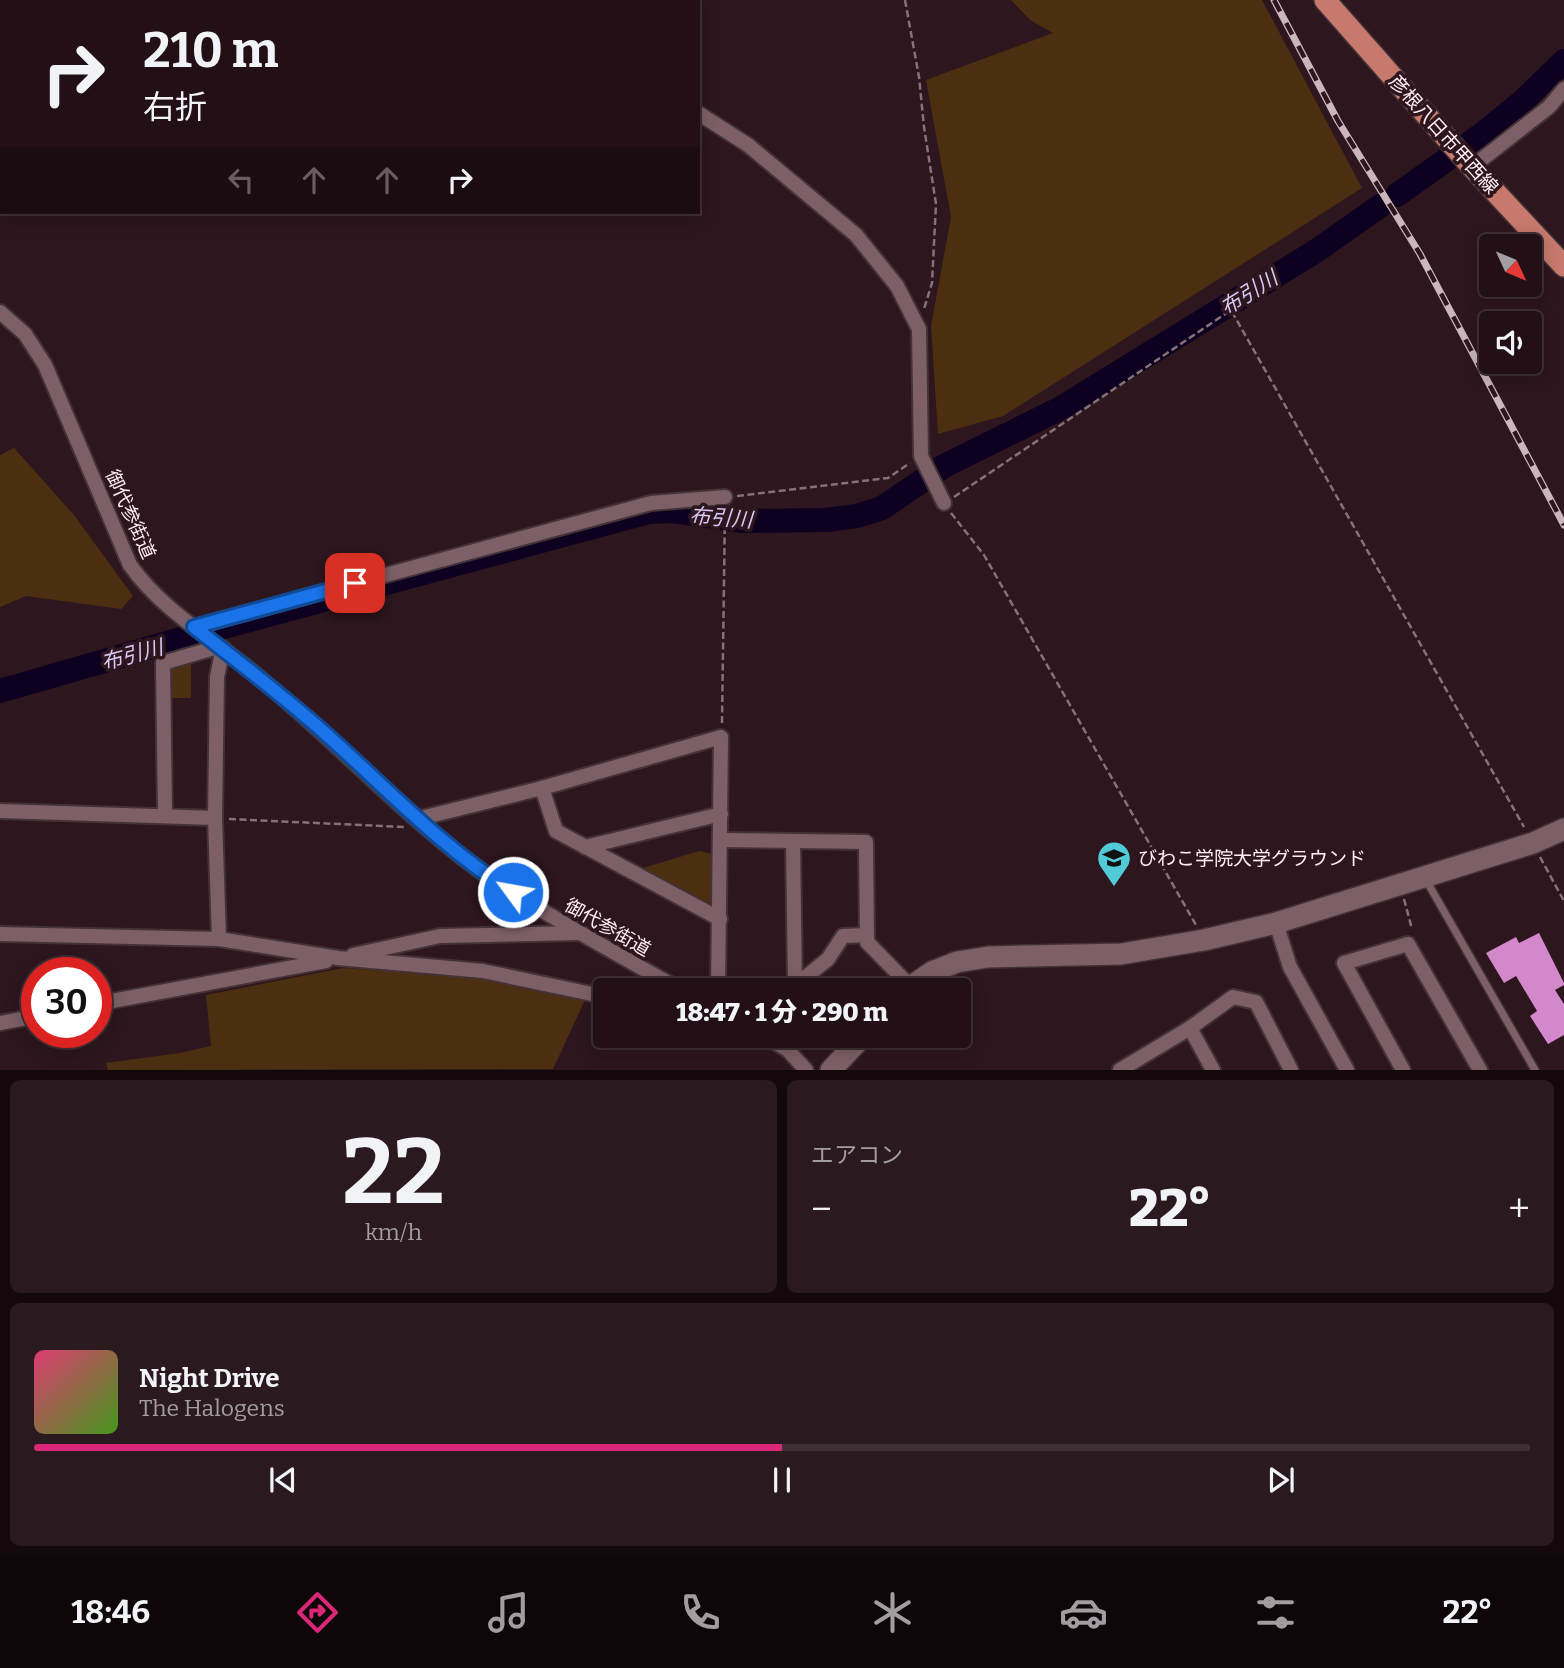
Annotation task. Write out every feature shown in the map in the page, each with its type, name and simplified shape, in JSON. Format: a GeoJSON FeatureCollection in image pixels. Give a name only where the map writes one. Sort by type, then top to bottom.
{"type":"FeatureCollection","features":[{"type":"Feature","properties":{"kind":"main road","name":"彦根八日市甲西線"},"geometry":{"type":"LineString","coordinates":[[1325,0],[1564,266]]}},
{"type":"Feature","properties":{"kind":"street"},"geometry":{"type":"LineString","coordinates":[[1471,165],[1549,107],[1564,89]]}},
{"type":"Feature","properties":{"kind":"street"},"geometry":{"type":"LineString","coordinates":[[700,114],[748,145],[856,234],[897,286],[919,328],[923,459],[944,503]]}},
{"type":"Feature","properties":{"kind":"street","name":"御代参街道"},"geometry":{"type":"LineString","coordinates":[[0,312],[24,334],[45,365],[130,565],[144,586],[319,728],[422,823],[481,872],[660,978]]}},
{"type":"Feature","properties":{"kind":"street"},"geometry":{"type":"LineString","coordinates":[[197,629],[651,503],[725,497]]}},
{"type":"Feature","properties":{"kind":"street"},"geometry":{"type":"LineString","coordinates":[[165,816],[163,663],[218,645]]}},
{"type":"Feature","properties":{"kind":"street"},"geometry":{"type":"LineString","coordinates":[[218,645],[215,818],[219,939]]}},
{"type":"Feature","properties":{"kind":"street"},"geometry":{"type":"LineString","coordinates":[[422,823],[721,737],[719,978]]}},
{"type":"Feature","properties":{"kind":"street"},"geometry":{"type":"LineString","coordinates":[[542,788],[556,831],[720,919]]}},
{"type":"Feature","properties":{"kind":"street"},"geometry":{"type":"LineString","coordinates":[[0,811],[215,818]]}},
{"type":"Feature","properties":{"kind":"street"},"geometry":{"type":"LineString","coordinates":[[585,846],[721,814]]}},
{"type":"Feature","properties":{"kind":"street"},"geometry":{"type":"LineString","coordinates":[[923,978],[957,962],[988,957],[1121,954],[1204,940],[1276,923],[1533,843],[1564,829]]}},
{"type":"Feature","properties":{"kind":"street"},"geometry":{"type":"LineString","coordinates":[[720,840],[866,842],[867,942],[899,978]]}},
{"type":"Feature","properties":{"kind":"street"},"geometry":{"type":"LineString","coordinates":[[792,978],[793,841]]}},
{"type":"Feature","properties":{"kind":"street"},"geometry":{"type":"LineString","coordinates":[[1276,923],[1290,967],[1347,1069]]}},
{"type":"Feature","properties":{"kind":"street"},"geometry":{"type":"LineString","coordinates":[[112,1001],[440,936],[581,933]]}},
{"type":"Feature","properties":{"kind":"street"},"geometry":{"type":"LineString","coordinates":[[0,934],[219,939],[338,958],[483,971],[593,993]]}},
{"type":"Feature","properties":{"kind":"street"},"geometry":{"type":"LineString","coordinates":[[804,978],[828,959],[843,936],[867,936]]}},
{"type":"Feature","properties":{"kind":"street"},"geometry":{"type":"LineString","coordinates":[[1402,1069],[1344,963],[1408,944],[1480,1069]]}},
{"type":"Feature","properties":{"kind":"street"},"geometry":{"type":"LineString","coordinates":[[1128,1067],[1233,997],[1256,1002],[1291,1069]]}},
{"type":"Feature","properties":{"kind":"street"},"geometry":{"type":"LineString","coordinates":[[0,1023],[21,1019]]}},
{"type":"Feature","properties":{"kind":"street"},"geometry":{"type":"LineString","coordinates":[[1190,1028],[1213,1069]]}},
{"type":"Feature","properties":{"kind":"street"},"geometry":{"type":"LineString","coordinates":[[785,1048],[806,1069]]}},
{"type":"Feature","properties":{"kind":"street"},"geometry":{"type":"LineString","coordinates":[[831,1069],[851,1048]]}},
{"type":"Feature","properties":{"kind":"lane"},"geometry":{"type":"LineString","coordinates":[[1424,876],[1535,1069]]}},
{"type":"Feature","properties":{"kind":"path"},"geometry":{"type":"LineString","coordinates":[[905,0],[919,76],[936,204],[932,283],[919,328]]}},
{"type":"Feature","properties":{"kind":"path"},"geometry":{"type":"LineString","coordinates":[[1204,940],[984,555],[944,503],[1231,310],[1564,901]]}},
{"type":"Feature","properties":{"kind":"path"},"geometry":{"type":"LineString","coordinates":[[721,737],[725,497],[888,478],[923,459]]}},
{"type":"Feature","properties":{"kind":"path"},"geometry":{"type":"LineString","coordinates":[[215,818],[422,823]]}},
{"type":"Feature","properties":{"kind":"path"},"geometry":{"type":"LineString","coordinates":[[1404,899],[1412,929]]}},
{"type":"Feature","properties":{"kind":"shaded area"},"geometry":{"type":"Polygon","coordinates":[[[1011,0],[1262,0],[1362,188],[1003,416],[938,434],[931,326],[951,217],[926,80],[1053,33],[1030,20],[1011,0]]]}},
{"type":"Feature","properties":{"kind":"shaded area"},"geometry":{"type":"Polygon","coordinates":[[[14,448],[74,515],[133,596],[121,609],[26,596],[0,607],[0,455],[14,448]]]}},
{"type":"Feature","properties":{"kind":"shaded area"},"geometry":{"type":"Polygon","coordinates":[[[191,664],[191,698],[166,698],[167,675],[172,668],[191,664]]]}},
{"type":"Feature","properties":{"kind":"shaded area"},"geometry":{"type":"Polygon","coordinates":[[[699,851],[713,854],[714,903],[702,902],[640,869],[699,851]]]}},
{"type":"Feature","properties":{"kind":"shaded area"},"geometry":{"type":"Polygon","coordinates":[[[343,968],[480,978],[585,1000],[553,1069],[108,1070],[106,1063],[211,1046],[206,995],[343,968]]]}},
{"type":"Feature","properties":{"kind":"building"},"geometry":{"type":"Polygon","coordinates":[[[1539,933],[1564,983],[1555,990],[1564,1004],[1564,1035],[1548,1044],[1530,1016],[1537,1011],[1516,976],[1504,983],[1486,953],[1516,937],[1519,943],[1539,933]]]}},
{"type":"Feature","properties":{"kind":"waterway","name":"布引川"},"geometry":{"type":"LineString","coordinates":[[1397,195],[1481,135],[1523,101],[1564,61]]}},
{"type":"Feature","properties":{"kind":"waterway","name":"布引川"},"geometry":{"type":"LineString","coordinates":[[0,691],[198,634],[649,512],[673,511],[743,521],[826,520],[857,516],[882,508],[944,466],[1061,408],[1316,251],[1380,206]]}},
{"type":"Feature","properties":{"kind":"railway"},"geometry":{"type":"LineString","coordinates":[[1274,0],[1338,121],[1420,254],[1564,525]]}},
{"type":"Feature","properties":{"kind":"place","name":"びわこ学院大学グラウンド"},"geometry":{"type":"Point","coordinates":[1114,888]}},
{"type":"Feature","properties":{"kind":"route"},"geometry":{"type":"LineString","coordinates":[[355,583],[194,627],[250,669],[319,728],[426,828],[481,872],[513,892]]}}]}
